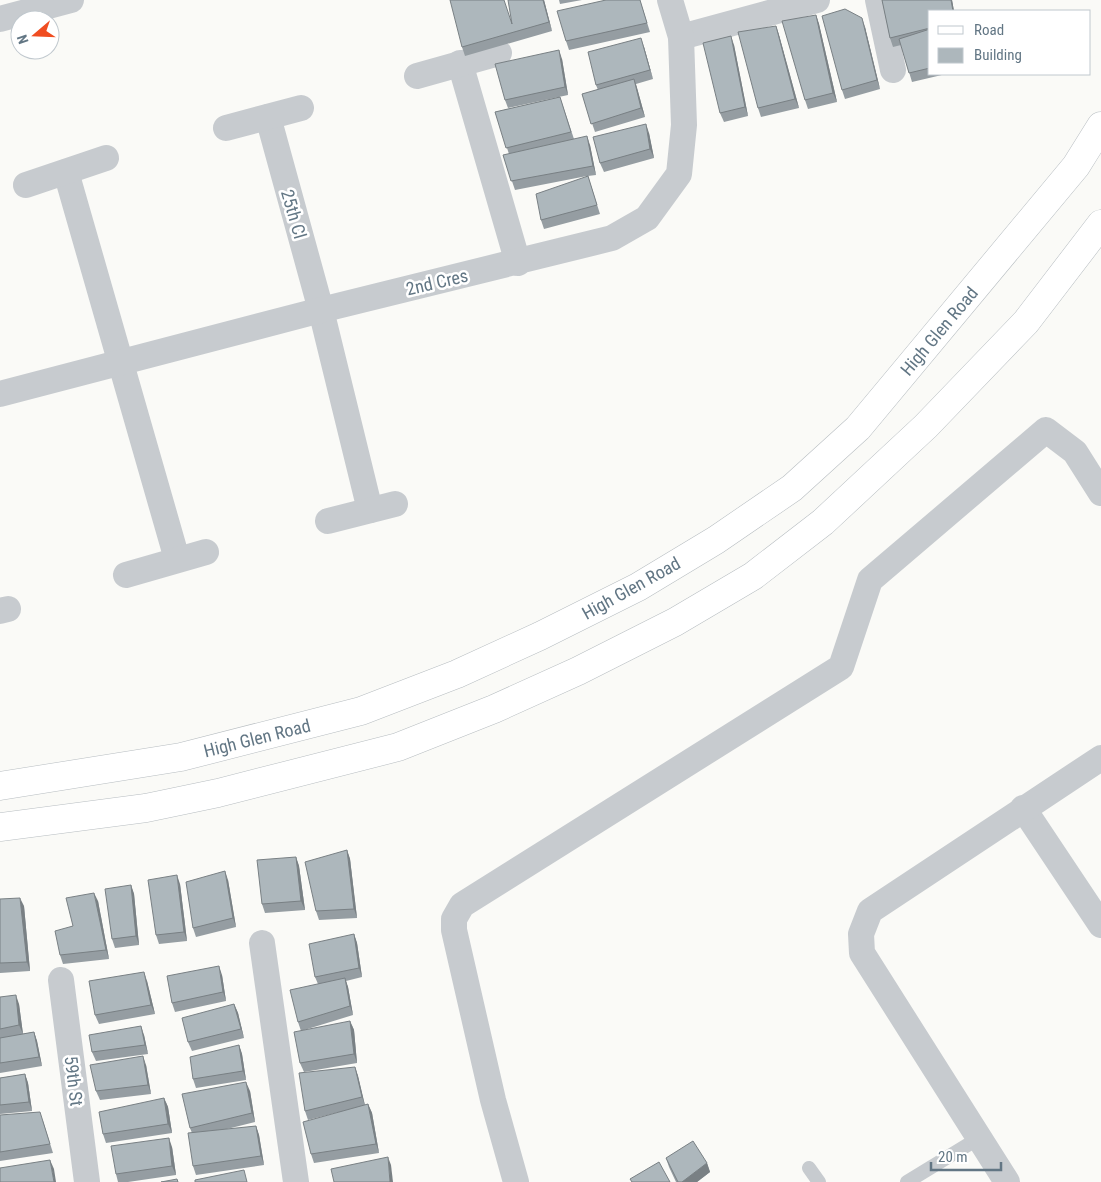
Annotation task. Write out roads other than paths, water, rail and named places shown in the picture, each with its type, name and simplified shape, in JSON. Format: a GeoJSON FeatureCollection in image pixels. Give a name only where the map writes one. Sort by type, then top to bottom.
{"type":"FeatureCollection","features":[{"type":"Feature","properties":{"kind":"main road","name":"High Glen Road"},"geometry":{"type":"LineString","coordinates":[[0,786],[181,757],[361,711],[457,674],[540,636],[638,587],[716,540],[792,488],[858,428],[1076,166],[1101,126]]}},
{"type":"Feature","properties":{"kind":"main road"},"geometry":{"type":"LineString","coordinates":[[0,827],[146,808],[182,801],[398,747],[494,710],[578,672],[675,622],[753,576],[823,522],[919,433],[1026,322],[1101,224]]}},
{"type":"Feature","properties":{"kind":"street"},"geometry":{"type":"LineString","coordinates":[[0,19],[37,4],[71,0]]}},
{"type":"Feature","properties":{"kind":"street","name":"2nd Cres"},"geometry":{"type":"LineString","coordinates":[[0,394],[321,310],[518,263],[612,238],[647,218],[680,174],[684,125],[680,37],[670,0]]}},
{"type":"Feature","properties":{"kind":"street"},"geometry":{"type":"LineString","coordinates":[[680,37],[817,0]]}},
{"type":"Feature","properties":{"kind":"street"},"geometry":{"type":"LineString","coordinates":[[878,0],[893,70]]}},
{"type":"Feature","properties":{"kind":"street"},"geometry":{"type":"LineString","coordinates":[[417,76],[499,54]]}},
{"type":"Feature","properties":{"kind":"street"},"geometry":{"type":"LineString","coordinates":[[460,63],[518,263]]}},
{"type":"Feature","properties":{"kind":"street"},"geometry":{"type":"LineString","coordinates":[[226,128],[301,108]]}},
{"type":"Feature","properties":{"kind":"street","name":"25th Cl"},"geometry":{"type":"LineString","coordinates":[[268,118],[321,310],[370,510]]}},
{"type":"Feature","properties":{"kind":"street"},"geometry":{"type":"LineString","coordinates":[[26,185],[106,158]]}},
{"type":"Feature","properties":{"kind":"street"},"geometry":{"type":"LineString","coordinates":[[66,172],[177,559]]}},
{"type":"Feature","properties":{"kind":"street"},"geometry":{"type":"LineString","coordinates":[[516,1182],[493,1100],[454,930],[454,919],[462,905],[842,668],[870,580],[1046,430],[1075,452],[1101,493]]}},
{"type":"Feature","properties":{"kind":"street"},"geometry":{"type":"LineString","coordinates":[[328,521],[395,504]]}},
{"type":"Feature","properties":{"kind":"street"},"geometry":{"type":"LineString","coordinates":[[126,575],[206,552]]}},
{"type":"Feature","properties":{"kind":"street"},"geometry":{"type":"LineString","coordinates":[[1007,1182],[862,953],[861,934],[870,911],[1101,758]]}},
{"type":"Feature","properties":{"kind":"street"},"geometry":{"type":"LineString","coordinates":[[1024,808],[1101,925]]}},
{"type":"Feature","properties":{"kind":"street"},"geometry":{"type":"LineString","coordinates":[[262,943],[296,1182]]}},
{"type":"Feature","properties":{"kind":"street","name":"59th St"},"geometry":{"type":"LineString","coordinates":[[61,980],[87,1182]]}},
{"type":"Feature","properties":{"kind":"lane"},"geometry":{"type":"LineString","coordinates":[[907,1182],[979,1138]]}},
{"type":"Feature","properties":{"kind":"lane"},"geometry":{"type":"LineString","coordinates":[[809,1168],[819,1182]]}}]}
